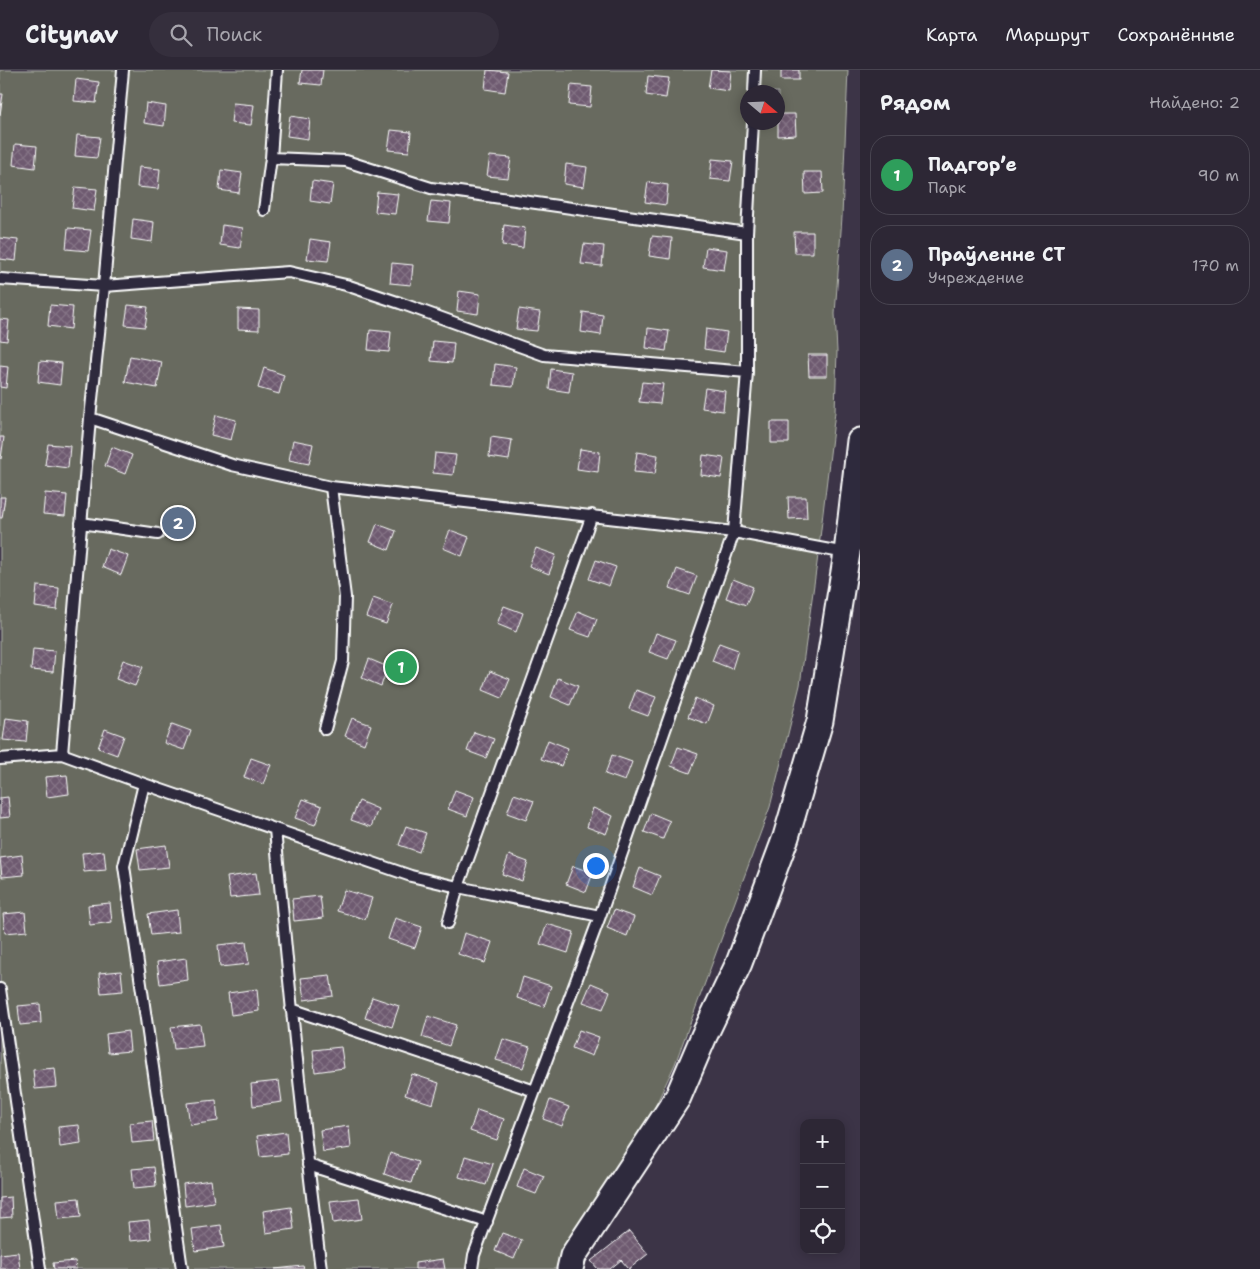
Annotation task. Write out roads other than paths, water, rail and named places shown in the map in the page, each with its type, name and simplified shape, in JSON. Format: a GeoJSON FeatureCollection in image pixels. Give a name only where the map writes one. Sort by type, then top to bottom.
{"type":"FeatureCollection","features":[{"type":"Feature","properties":{"kind":"street"},"geometry":{"type":"LineString","coordinates":[[570,1269],[573,1256],[678,1096],[739,963],[786,837],[820,721],[847,553],[860,441]]}},
{"type":"Feature","properties":{"kind":"lane"},"geometry":{"type":"LineString","coordinates":[[62,754],[90,418],[123,70]]}},
{"type":"Feature","properties":{"kind":"lane"},"geometry":{"type":"LineString","coordinates":[[264,210],[271,158],[277,70]]}},
{"type":"Feature","properties":{"kind":"lane"},"geometry":{"type":"LineString","coordinates":[[754,85],[755,70]]}},
{"type":"Feature","properties":{"kind":"lane"},"geometry":{"type":"LineString","coordinates":[[472,1269],[474,1255],[600,916],[734,532],[747,372],[747,233],[753,130]]}},
{"type":"Feature","properties":{"kind":"lane"},"geometry":{"type":"LineString","coordinates":[[271,158],[346,161],[431,188],[747,233]]}},
{"type":"Feature","properties":{"kind":"lane"},"geometry":{"type":"LineString","coordinates":[[0,279],[104,286],[289,272],[346,285],[544,355],[747,372]]}},
{"type":"Feature","properties":{"kind":"lane"},"geometry":{"type":"LineString","coordinates":[[90,418],[232,465],[331,486],[734,532],[847,553]]}},
{"type":"Feature","properties":{"kind":"lane"},"geometry":{"type":"LineString","coordinates":[[325,729],[343,661],[345,597],[331,486]]}},
{"type":"Feature","properties":{"kind":"lane"},"geometry":{"type":"LineString","coordinates":[[448,924],[458,887],[592,515]]}},
{"type":"Feature","properties":{"kind":"lane"},"geometry":{"type":"LineString","coordinates":[[81,523],[158,534]]}},
{"type":"Feature","properties":{"kind":"lane"},"geometry":{"type":"LineString","coordinates":[[0,759],[62,754],[411,876],[600,916]]}},
{"type":"Feature","properties":{"kind":"lane"},"geometry":{"type":"LineString","coordinates":[[144,784],[124,866],[182,1269]]}},
{"type":"Feature","properties":{"kind":"lane"},"geometry":{"type":"LineString","coordinates":[[274,829],[291,1009],[321,1269]]}},
{"type":"Feature","properties":{"kind":"lane"},"geometry":{"type":"LineString","coordinates":[[0,990],[40,1269]]}},
{"type":"Feature","properties":{"kind":"lane"},"geometry":{"type":"LineString","coordinates":[[291,1009],[535,1091]]}},
{"type":"Feature","properties":{"kind":"lane"},"geometry":{"type":"LineString","coordinates":[[308,1165],[487,1222]]}},
{"type":"Feature","properties":{"kind":"place","name":"Праўленне СТ"},"geometry":{"type":"Point","coordinates":[178,523]}},
{"type":"Feature","properties":{"kind":"place","name":"Падгорʼе"},"geometry":{"type":"Point","coordinates":[401,667]}}]}
